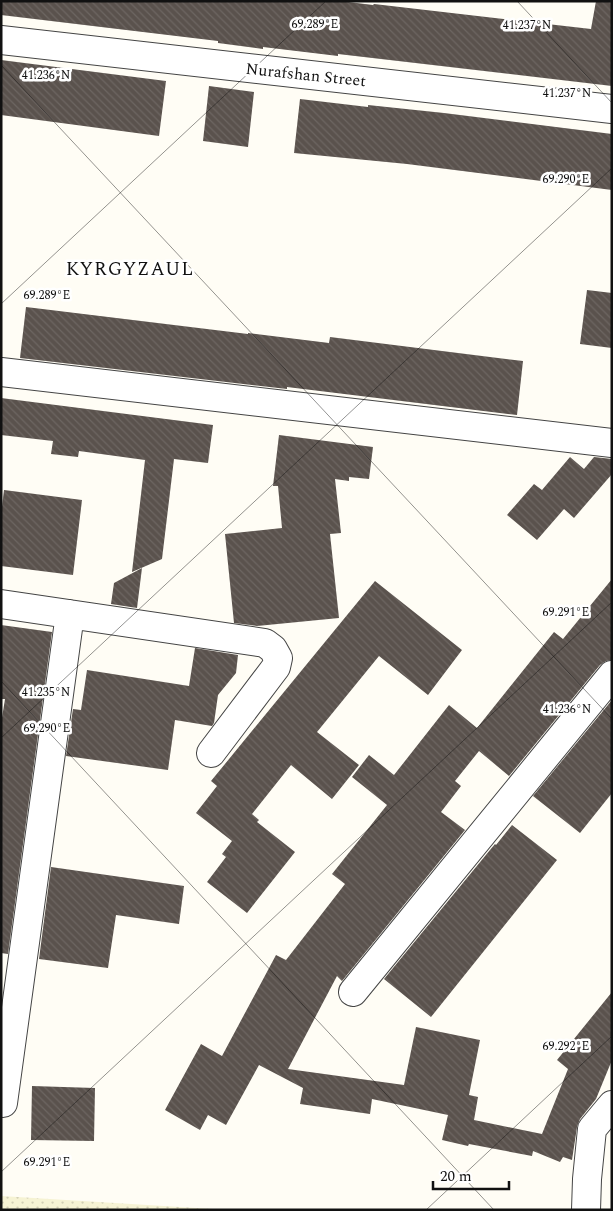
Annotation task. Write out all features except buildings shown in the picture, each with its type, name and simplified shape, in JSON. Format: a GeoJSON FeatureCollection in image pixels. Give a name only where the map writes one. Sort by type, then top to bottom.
{"type":"FeatureCollection","features":[{"type":"Feature","properties":{"kind":"street","name":"Nurafshan Street"},"geometry":{"type":"LineString","coordinates":[[1,40],[612,109]]}},
{"type":"Feature","properties":{"kind":"street"},"geometry":{"type":"LineString","coordinates":[[1,372],[612,443]]}},
{"type":"Feature","properties":{"kind":"street"},"geometry":{"type":"LineString","coordinates":[[1,604],[265,643],[273,649],[278,658],[276,667],[210,753]]}},
{"type":"Feature","properties":{"kind":"street"},"geometry":{"type":"LineString","coordinates":[[3,1104],[70,614]]}},
{"type":"Feature","properties":{"kind":"street"},"geometry":{"type":"LineString","coordinates":[[353,992],[612,675]]}},
{"type":"Feature","properties":{"kind":"street"},"geometry":{"type":"LineString","coordinates":[[586,1210],[592,1129],[612,1104]]}},
{"type":"Feature","properties":{"kind":"shaded area"},"geometry":{"type":"Polygon","coordinates":[[[1,1196],[229,1210],[1,1210],[1,1196]]]}},
{"type":"Feature","properties":{"kind":"district","name":"KYRGYZAUL"},"geometry":{"type":"Point","coordinates":[130,268]}}]}
